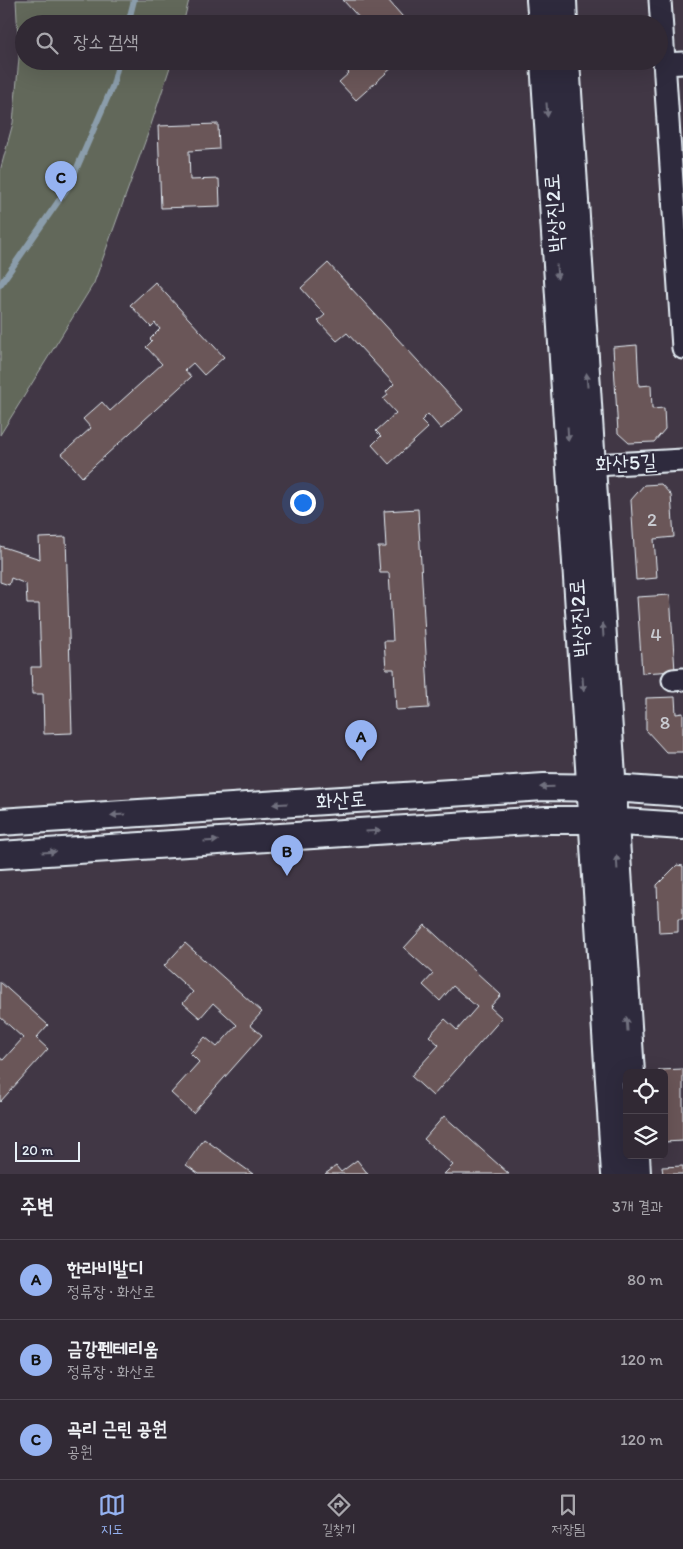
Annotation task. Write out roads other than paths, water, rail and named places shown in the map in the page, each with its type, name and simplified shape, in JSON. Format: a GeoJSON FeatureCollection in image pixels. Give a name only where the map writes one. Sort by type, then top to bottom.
{"type":"FeatureCollection","features":[{"type":"Feature","properties":{"kind":"street"},"geometry":{"type":"LineString","coordinates":[[540,0],[541,15]]}},
{"type":"Feature","properties":{"kind":"street"},"geometry":{"type":"LineString","coordinates":[[562,0],[563,15]]}},
{"type":"Feature","properties":{"kind":"street"},"geometry":{"type":"LineString","coordinates":[[660,0],[663,15]]}},
{"type":"Feature","properties":{"kind":"street"},"geometry":{"type":"LineString","coordinates":[[668,36],[674,63],[683,336]]}},
{"type":"Feature","properties":{"kind":"street","name":"박상진2로"},"geometry":{"type":"LineString","coordinates":[[545,70],[581,465]]}},
{"type":"Feature","properties":{"kind":"street","name":"박상진2로"},"geometry":{"type":"LineString","coordinates":[[566,70],[581,465],[603,821],[614,1174]]}},
{"type":"Feature","properties":{"kind":"street","name":"화산5길"},"geometry":{"type":"LineString","coordinates":[[581,465],[683,460]]}},
{"type":"Feature","properties":{"kind":"street","name":"화산로"},"geometry":{"type":"LineString","coordinates":[[0,822],[544,787],[683,793]]}},
{"type":"Feature","properties":{"kind":"street","name":"화산로"},"geometry":{"type":"LineString","coordinates":[[0,855],[546,820],[683,826]]}},
{"type":"Feature","properties":{"kind":"street","name":"박상진2로"},"geometry":{"type":"LineString","coordinates":[[603,821],[630,1069]]}},
{"type":"Feature","properties":{"kind":"street"},"geometry":{"type":"LineString","coordinates":[[636,1159],[637,1174]]}},
{"type":"Feature","properties":{"kind":"waterway"},"geometry":{"type":"LineString","coordinates":[[130,15],[134,0]]}},
{"type":"Feature","properties":{"kind":"waterway"},"geometry":{"type":"LineString","coordinates":[[0,285],[69,186],[113,85],[117,70]]}},
{"type":"Feature","properties":{"kind":"place","name":"곡리 근린 공원"},"geometry":{"type":"Point","coordinates":[61,202]}},
{"type":"Feature","properties":{"kind":"place","name":"한라비발디"},"geometry":{"type":"Point","coordinates":[361,761]}},
{"type":"Feature","properties":{"kind":"place","name":"금강펜테리움"},"geometry":{"type":"Point","coordinates":[287,876]}}]}
